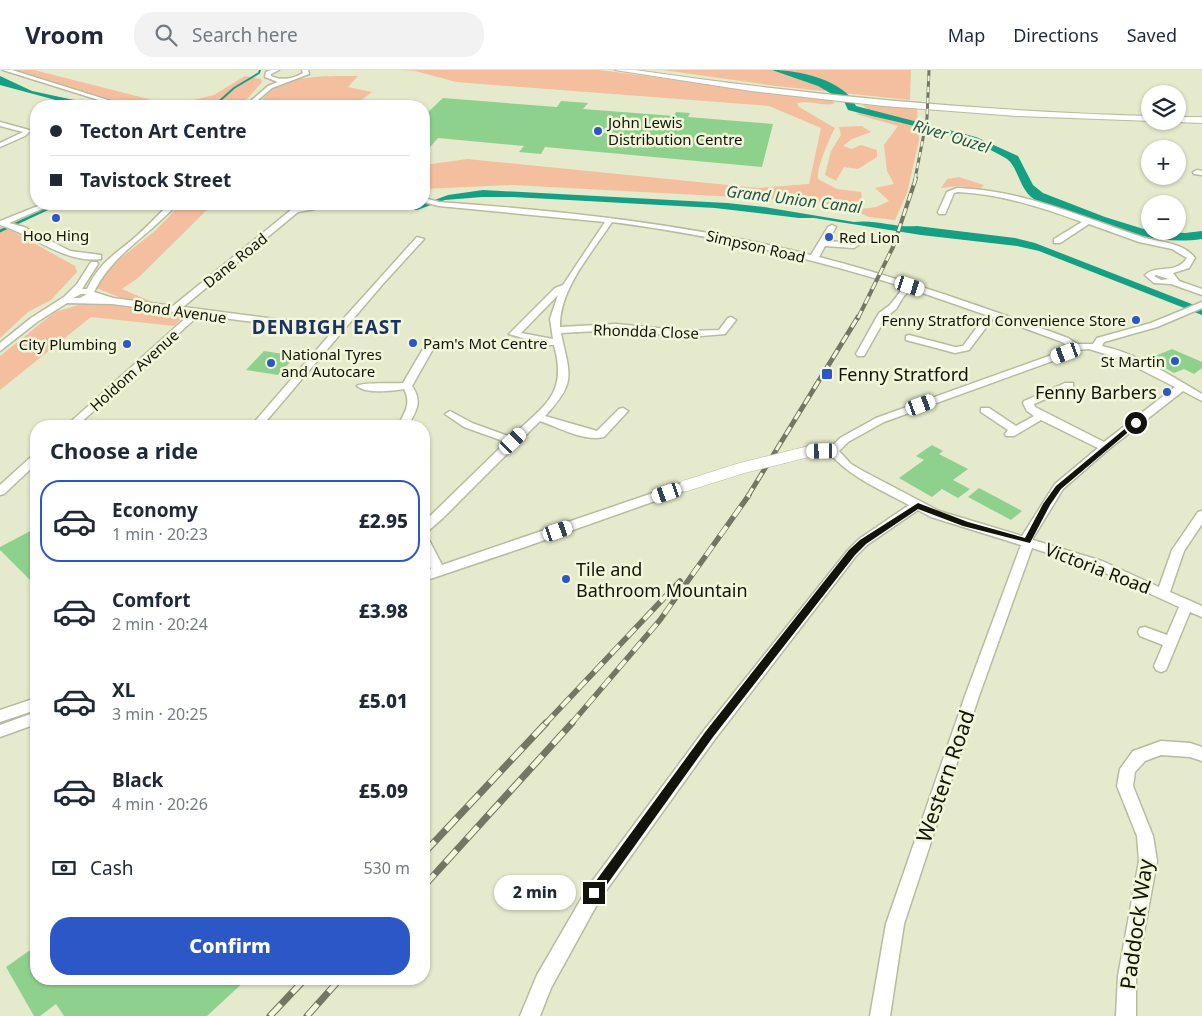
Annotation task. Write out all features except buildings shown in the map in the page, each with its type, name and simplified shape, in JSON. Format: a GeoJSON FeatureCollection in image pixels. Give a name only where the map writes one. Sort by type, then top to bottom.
{"type":"FeatureCollection","features":[{"type":"Feature","properties":{"kind":"highway"},"geometry":{"type":"LineString","coordinates":[[619,70],[880,100],[1044,115],[1141,119]]}},
{"type":"Feature","properties":{"kind":"highway"},"geometry":{"type":"LineString","coordinates":[[648,70],[822,94]]}},
{"type":"Feature","properties":{"kind":"highway"},"geometry":{"type":"LineString","coordinates":[[880,100],[1141,115]]}},
{"type":"Feature","properties":{"kind":"highway"},"geometry":{"type":"LineString","coordinates":[[1186,116],[1202,116]]}},
{"type":"Feature","properties":{"kind":"highway"},"geometry":{"type":"LineString","coordinates":[[1186,120],[1202,120]]}},
{"type":"Feature","properties":{"kind":"street"},"geometry":{"type":"LineString","coordinates":[[6,70],[104,100]]}},
{"type":"Feature","properties":{"kind":"street"},"geometry":{"type":"LineString","coordinates":[[276,70],[267,75],[273,79],[293,79]]}},
{"type":"Feature","properties":{"kind":"street"},"geometry":{"type":"LineString","coordinates":[[270,87],[306,74],[305,70]]}},
{"type":"Feature","properties":{"kind":"street"},"geometry":{"type":"LineString","coordinates":[[255,100],[273,84],[273,79]]}},
{"type":"Feature","properties":{"kind":"street"},"geometry":{"type":"LineString","coordinates":[[0,124],[27,131],[23,135],[0,145]]}},
{"type":"Feature","properties":{"kind":"street"},"geometry":{"type":"LineString","coordinates":[[942,212],[951,192],[966,190],[1017,199],[1143,241],[1177,249],[1191,258],[1186,266],[1166,273]]}},
{"type":"Feature","properties":{"kind":"street","name":"Simpson Road"},"geometry":{"type":"LineString","coordinates":[[430,202],[610,220],[727,239],[910,286],[992,313],[1065,340],[1075,347]]}},
{"type":"Feature","properties":{"kind":"street"},"geometry":{"type":"LineString","coordinates":[[7,224],[36,210]]}},
{"type":"Feature","properties":{"kind":"street"},"geometry":{"type":"LineString","coordinates":[[0,348],[34,320],[70,296],[102,260],[127,247],[167,210]]}},
{"type":"Feature","properties":{"kind":"street","name":"Dane Road"},"geometry":{"type":"LineString","coordinates":[[174,310],[292,210]]}},
{"type":"Feature","properties":{"kind":"street"},"geometry":{"type":"LineString","coordinates":[[430,523],[537,418],[553,400],[562,385],[564,372],[555,317],[567,287],[610,220]]}},
{"type":"Feature","properties":{"kind":"street"},"geometry":{"type":"LineString","coordinates":[[1056,242],[1087,222]]}},
{"type":"Feature","properties":{"kind":"street"},"geometry":{"type":"LineString","coordinates":[[7,224],[34,235],[53,248],[102,260]]}},
{"type":"Feature","properties":{"kind":"street"},"geometry":{"type":"LineString","coordinates":[[813,260],[832,227]]}},
{"type":"Feature","properties":{"kind":"street"},"geometry":{"type":"LineString","coordinates":[[261,420],[338,330],[420,239]]}},
{"type":"Feature","properties":{"kind":"street"},"geometry":{"type":"LineString","coordinates":[[823,242],[848,246],[856,244]]}},
{"type":"Feature","properties":{"kind":"street"},"geometry":{"type":"LineString","coordinates":[[50,310],[87,297],[102,260]]}},
{"type":"Feature","properties":{"kind":"street"},"geometry":{"type":"LineString","coordinates":[[1173,282],[1173,276],[1166,273],[1155,272],[1149,274],[1157,281],[1173,282],[1202,292]]}},
{"type":"Feature","properties":{"kind":"street"},"geometry":{"type":"LineString","coordinates":[[861,354],[882,315],[893,307],[901,294],[910,286]]}},
{"type":"Feature","properties":{"kind":"street"},"geometry":{"type":"LineString","coordinates":[[558,342],[547,342],[514,334],[558,290],[567,287]]}},
{"type":"Feature","properties":{"kind":"street"},"geometry":{"type":"LineString","coordinates":[[70,296],[87,297]]}},
{"type":"Feature","properties":{"kind":"street","name":"Bond Avenue"},"geometry":{"type":"LineString","coordinates":[[70,296],[71,302],[87,297],[196,313],[338,330]]}},
{"type":"Feature","properties":{"kind":"street"},"geometry":{"type":"LineString","coordinates":[[1097,347],[1100,340],[1154,324],[1202,305]]}},
{"type":"Feature","properties":{"kind":"street","name":"Holdom Avenue"},"geometry":{"type":"LineString","coordinates":[[78,420],[196,313]]}},
{"type":"Feature","properties":{"kind":"street"},"geometry":{"type":"LineString","coordinates":[[909,338],[956,350],[966,348],[992,313]]}},
{"type":"Feature","properties":{"kind":"street","name":"Rhondda Close"},"geometry":{"type":"LineString","coordinates":[[556,330],[616,327],[688,334],[694,332],[715,333],[722,332],[731,320]]}},
{"type":"Feature","properties":{"kind":"street"},"geometry":{"type":"LineString","coordinates":[[1114,336],[1120,356]]}},
{"type":"Feature","properties":{"kind":"street"},"geometry":{"type":"LineString","coordinates":[[407,386],[432,342]]}},
{"type":"Feature","properties":{"kind":"street"},"geometry":{"type":"LineString","coordinates":[[430,573],[752,465],[811,451],[833,451],[844,440],[880,420],[1066,353],[1075,347],[1097,347],[1120,356],[1144,366],[1202,398]]}},
{"type":"Feature","properties":{"kind":"street"},"geometry":{"type":"LineString","coordinates":[[1069,385],[1028,403],[1031,409],[1041,416],[1105,448]]}},
{"type":"Feature","properties":{"kind":"street"},"geometry":{"type":"LineString","coordinates":[[362,386],[386,388],[407,386]]}},
{"type":"Feature","properties":{"kind":"street"},"geometry":{"type":"LineString","coordinates":[[406,420],[415,402],[415,396],[407,386]]}},
{"type":"Feature","properties":{"kind":"street","name":"Western Road"},"geometry":{"type":"LineString","coordinates":[[880,1016],[895,924],[1027,541],[1046,504],[1059,487],[1182,387]]}},
{"type":"Feature","properties":{"kind":"street"},"geometry":{"type":"LineString","coordinates":[[985,410],[1012,432],[1041,416]]}},
{"type":"Feature","properties":{"kind":"street"},"geometry":{"type":"LineString","coordinates":[[537,418],[588,434],[600,435],[623,411]]}},
{"type":"Feature","properties":{"kind":"street"},"geometry":{"type":"LineString","coordinates":[[450,414],[468,425],[513,441]]}},
{"type":"Feature","properties":{"kind":"street","name":"Victoria Road"},"geometry":{"type":"LineString","coordinates":[[833,451],[847,466],[859,474],[935,514],[1097,564],[1202,612]]}},
{"type":"Feature","properties":{"kind":"street"},"geometry":{"type":"LineString","coordinates":[[0,491],[30,464]]}},
{"type":"Feature","properties":{"kind":"street"},"geometry":{"type":"LineString","coordinates":[[530,1016],[544,982],[594,893],[710,734],[852,552],[863,542],[918,506]]}},
{"type":"Feature","properties":{"kind":"street"},"geometry":{"type":"LineString","coordinates":[[1163,593],[1178,550],[1202,515]]}},
{"type":"Feature","properties":{"kind":"street"},"geometry":{"type":"LineString","coordinates":[[430,553],[438,570]]}},
{"type":"Feature","properties":{"kind":"street"},"geometry":{"type":"LineString","coordinates":[[1161,666],[1187,604]]}},
{"type":"Feature","properties":{"kind":"street"},"geometry":{"type":"LineString","coordinates":[[1145,632],[1171,643]]}},
{"type":"Feature","properties":{"kind":"street"},"geometry":{"type":"LineString","coordinates":[[0,716],[30,706]]}},
{"type":"Feature","properties":{"kind":"street"},"geometry":{"type":"LineString","coordinates":[[0,731],[30,720]]}},
{"type":"Feature","properties":{"kind":"street","name":"Paddock Way"},"geometry":{"type":"LineString","coordinates":[[1126,1016],[1127,976],[1148,861],[1145,836],[1125,786],[1128,769],[1138,756],[1161,748],[1190,750],[1202,754]]}},
{"type":"Feature","properties":{"kind":"shaded area"},"geometry":{"type":"Polygon","coordinates":[[[15,70],[34,70],[152,100],[112,100],[15,70]]]}},
{"type":"Feature","properties":{"kind":"shaded area"},"geometry":{"type":"Polygon","coordinates":[[[400,70],[599,70],[833,100],[834,104],[797,103],[799,107],[835,128],[821,161],[818,179],[837,189],[861,192],[862,197],[855,204],[826,204],[791,200],[512,185],[430,189],[430,164],[467,159],[758,188],[809,184],[821,128],[769,106],[456,82],[415,71],[400,70]]]}},
{"type":"Feature","properties":{"kind":"shaded area"},"geometry":{"type":"Polygon","coordinates":[[[663,70],[911,70],[910,100],[776,86],[663,70]]]}},
{"type":"Feature","properties":{"kind":"shaded area"},"geometry":{"type":"Polygon","coordinates":[[[245,76],[261,79],[262,82],[246,100],[193,100],[214,95],[245,76]]]}},
{"type":"Feature","properties":{"kind":"shaded area"},"geometry":{"type":"Polygon","coordinates":[[[358,76],[348,87],[372,92],[362,100],[262,100],[267,94],[290,82],[304,78],[358,76]]]}},
{"type":"Feature","properties":{"kind":"shaded area"},"geometry":{"type":"Polygon","coordinates":[[[862,105],[917,108],[919,140],[907,193],[895,220],[869,217],[854,210],[876,207],[889,201],[875,188],[894,184],[887,171],[884,145],[898,126],[856,114],[868,109],[862,105]]]}},
{"type":"Feature","properties":{"kind":"shaded area"},"geometry":{"type":"Polygon","coordinates":[[[862,126],[871,132],[852,139],[843,146],[852,149],[861,145],[877,150],[877,157],[858,169],[844,167],[836,181],[825,175],[831,151],[841,135],[839,127],[862,126]]]}},
{"type":"Feature","properties":{"kind":"shaded area"},"geometry":{"type":"Polygon","coordinates":[[[959,177],[984,185],[981,188],[958,186],[941,188],[947,179],[959,177]]]}},
{"type":"Feature","properties":{"kind":"shaded area"},"geometry":{"type":"Polygon","coordinates":[[[175,210],[207,210],[138,278],[122,289],[150,301],[124,299],[96,288],[112,265],[156,230],[175,210]]]}},
{"type":"Feature","properties":{"kind":"shaded area"},"geometry":{"type":"Polygon","coordinates":[[[0,227],[12,231],[75,266],[77,272],[51,300],[28,312],[0,338],[0,227]]]}},
{"type":"Feature","properties":{"kind":"shaded area"},"geometry":{"type":"Polygon","coordinates":[[[82,304],[110,305],[181,316],[174,326],[91,317],[0,390],[0,356],[55,312],[82,304]]]}},
{"type":"Feature","properties":{"kind":"water"},"geometry":{"type":"Polygon","coordinates":[[[0,76],[32,91],[74,100],[56,100],[0,85],[0,76]]]}},
{"type":"Feature","properties":{"kind":"water"},"geometry":{"type":"Polygon","coordinates":[[[483,190],[727,203],[764,207],[854,222],[862,221],[917,226],[1015,238],[1035,243],[1202,308],[1202,315],[1039,251],[1017,246],[921,235],[814,218],[799,218],[715,208],[513,197],[445,200],[430,205],[430,202],[448,195],[483,190]]]}},
{"type":"Feature","properties":{"kind":"waterway"},"geometry":{"type":"LineString","coordinates":[[221,100],[234,88],[259,73],[260,70]]}},
{"type":"Feature","properties":{"kind":"waterway","name":"River Ouzel"},"geometry":{"type":"LineString","coordinates":[[777,70],[822,83],[848,99],[852,108],[972,139],[1014,158],[1031,190],[1046,200],[1117,226],[1150,235],[1168,237],[1202,235]]}},
{"type":"Feature","properties":{"kind":"waterway"},"geometry":{"type":"LineString","coordinates":[[0,231],[45,210]]}},
{"type":"Feature","properties":{"kind":"railway"},"geometry":{"type":"LineString","coordinates":[[915,179],[927,118],[929,70]]}},
{"type":"Feature","properties":{"kind":"railway"},"geometry":{"type":"LineString","coordinates":[[858,318],[893,247],[916,178]]}},
{"type":"Feature","properties":{"kind":"railway"},"geometry":{"type":"LineString","coordinates":[[748,496],[858,317]]}},
{"type":"Feature","properties":{"kind":"railway"},"geometry":{"type":"LineString","coordinates":[[571,724],[660,620],[749,495]]}},
{"type":"Feature","properties":{"kind":"railway"},"geometry":{"type":"LineString","coordinates":[[545,724],[680,581]]}},
{"type":"Feature","properties":{"kind":"railway"},"geometry":{"type":"LineString","coordinates":[[430,847],[546,723]]}},
{"type":"Feature","properties":{"kind":"railway"},"geometry":{"type":"LineString","coordinates":[[430,879],[572,723]]}},
{"type":"Feature","properties":{"kind":"railway"},"geometry":{"type":"LineString","coordinates":[[270,1016],[299,985]]}},
{"type":"Feature","properties":{"kind":"railway"},"geometry":{"type":"LineString","coordinates":[[307,1016],[335,985]]}},
{"type":"Feature","properties":{"kind":"place","name":"John Lewis Distribution Centre"},"geometry":{"type":"Point","coordinates":[598,131]}},
{"type":"Feature","properties":{"kind":"place","name":"Hoo Hing"},"geometry":{"type":"Point","coordinates":[56,218]}},
{"type":"Feature","properties":{"kind":"place","name":"Red Lion"},"geometry":{"type":"Point","coordinates":[829,237]}},
{"type":"Feature","properties":{"kind":"place","name":"Fenny Stratford Convenience Store"},"geometry":{"type":"Point","coordinates":[1136,320]}},
{"type":"Feature","properties":{"kind":"place","name":"Pam's Mot Centre"},"geometry":{"type":"Point","coordinates":[413,343]}},
{"type":"Feature","properties":{"kind":"place","name":"City Plumbing"},"geometry":{"type":"Point","coordinates":[127,344]}},
{"type":"Feature","properties":{"kind":"place","name":"St Martin"},"geometry":{"type":"Point","coordinates":[1175,361]}},
{"type":"Feature","properties":{"kind":"place","name":"National Tyres and Autocare"},"geometry":{"type":"Point","coordinates":[271,363]}},
{"type":"Feature","properties":{"kind":"place","name":"Fenny Stratford"},"geometry":{"type":"Point","coordinates":[827,374]}},
{"type":"Feature","properties":{"kind":"place","name":"Fenny Barbers"},"geometry":{"type":"Point","coordinates":[1167,392]}},
{"type":"Feature","properties":{"kind":"place","name":"Tile and Bathroom Mountain"},"geometry":{"type":"Point","coordinates":[566,579]}},
{"type":"Feature","properties":{"kind":"district","name":"DENBIGH EAST"},"geometry":{"type":"Point","coordinates":[327,327]}},
{"type":"Feature","properties":{"kind":"route"},"geometry":{"type":"LineString","coordinates":[[594,893],[710,734],[852,552],[863,542],[918,506],[935,514],[966,524],[1027,541],[1046,504],[1059,487],[1136,423]]}},
{"type":"Feature","properties":{"kind":"water label","name":"Grand Union Canal"},"geometry":{"type":"Point","coordinates":[794,199]}}]}
